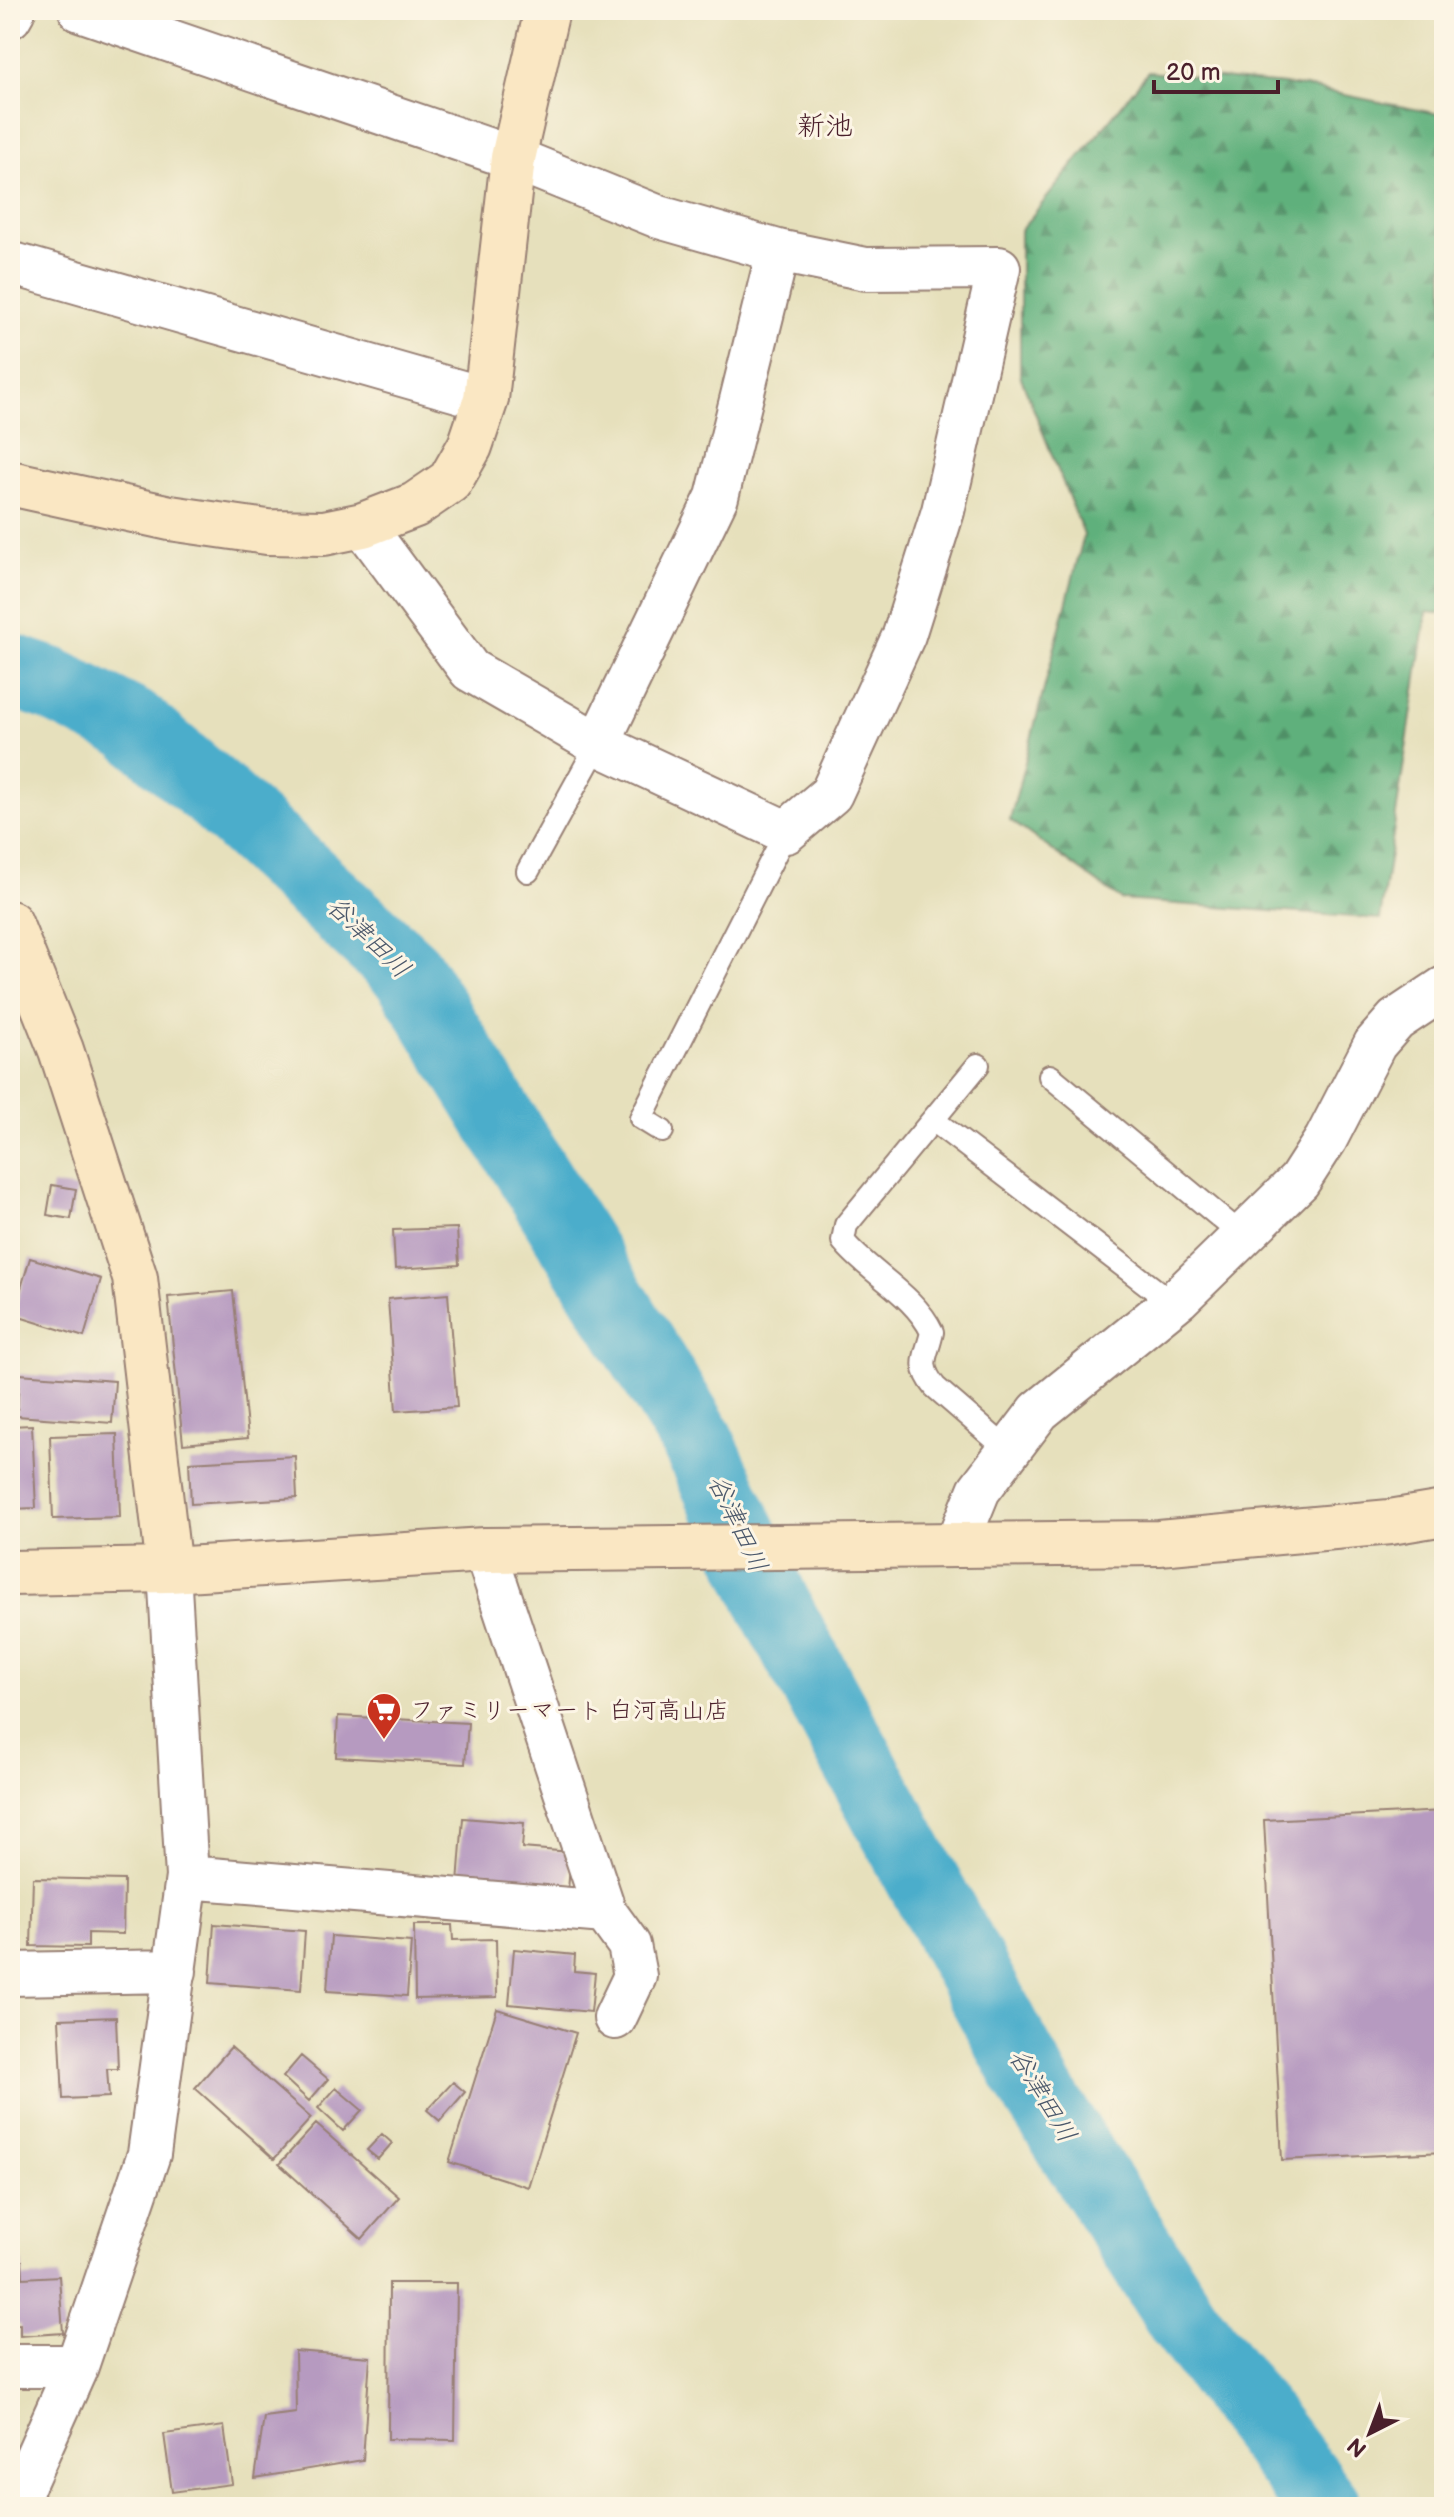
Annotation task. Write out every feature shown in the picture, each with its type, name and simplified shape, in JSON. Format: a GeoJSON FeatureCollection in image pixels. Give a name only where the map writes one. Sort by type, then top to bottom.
{"type":"FeatureCollection","features":[{"type":"Feature","properties":{"kind":"street"},"geometry":{"type":"LineString","coordinates":[[10,17],[14,10]]}},
{"type":"Feature","properties":{"kind":"street"},"geometry":{"type":"LineString","coordinates":[[80,10],[513,158],[659,217],[778,251],[866,269],[999,268],[943,511],[904,635],[831,794],[786,832],[598,744],[470,670],[363,525]]}},
{"type":"Feature","properties":{"kind":"street"},"geometry":{"type":"LineString","coordinates":[[10,483],[170,518],[267,532],[324,533],[363,525],[415,505],[450,481],[470,446],[486,399],[513,158],[547,10]]}},
{"type":"Feature","properties":{"kind":"street"},"geometry":{"type":"LineString","coordinates":[[598,744],[717,497],[778,251]]}},
{"type":"Feature","properties":{"kind":"street"},"geometry":{"type":"LineString","coordinates":[[10,263],[486,399]]}},
{"type":"Feature","properties":{"kind":"street"},"geometry":{"type":"LineString","coordinates":[[10,923],[61,1050],[135,1278],[169,1570],[187,1877],[149,2154],[77,2366],[14,2507]]}},
{"type":"Feature","properties":{"kind":"street"},"geometry":{"type":"LineString","coordinates":[[942,1544],[1039,1411],[1172,1303],[1299,1181],[1326,1139],[1375,1044],[1396,1020],[1444,988]]}},
{"type":"Feature","properties":{"kind":"street"},"geometry":{"type":"LineString","coordinates":[[10,1573],[169,1570],[485,1550],[1159,1543],[1390,1522],[1444,1513]]}},
{"type":"Feature","properties":{"kind":"street"},"geometry":{"type":"LineString","coordinates":[[485,1550],[605,1912],[629,1945],[635,1976],[615,2018]]}},
{"type":"Feature","properties":{"kind":"street"},"geometry":{"type":"LineString","coordinates":[[187,1877],[605,1912]]}},
{"type":"Feature","properties":{"kind":"street"},"geometry":{"type":"LineString","coordinates":[[10,1974],[175,1971]]}},
{"type":"Feature","properties":{"kind":"street"},"geometry":{"type":"LineString","coordinates":[[10,2366],[77,2366]]}},
{"type":"Feature","properties":{"kind":"lane"},"geometry":{"type":"LineString","coordinates":[[528,871],[598,744]]}},
{"type":"Feature","properties":{"kind":"lane"},"geometry":{"type":"LineString","coordinates":[[662,1131],[641,1118],[786,832]]}},
{"type":"Feature","properties":{"kind":"lane"},"geometry":{"type":"LineString","coordinates":[[978,1065],[846,1225],[843,1241],[856,1257],[913,1305],[927,1322],[932,1332],[924,1360],[925,1374],[935,1387],[1009,1451]]}},
{"type":"Feature","properties":{"kind":"lane"},"geometry":{"type":"LineString","coordinates":[[1050,1076],[1243,1236]]}},
{"type":"Feature","properties":{"kind":"lane"},"geometry":{"type":"LineString","coordinates":[[933,1120],[1172,1303]]}},
{"type":"Feature","properties":{"kind":"green space"},"geometry":{"type":"Polygon","coordinates":[[[1148,72],[1305,87],[1444,115],[1444,614],[1427,612],[1380,919],[1122,900],[1010,820],[1084,535],[1020,375],[1020,231],[1148,72]]]}},
{"type":"Feature","properties":{"kind":"building"},"geometry":{"type":"Polygon","coordinates":[[[52,1185],[76,1189],[71,1219],[47,1215],[52,1185]]]}},
{"type":"Feature","properties":{"kind":"building"},"geometry":{"type":"Polygon","coordinates":[[[457,1228],[459,1265],[395,1269],[393,1230],[457,1228]]]}},
{"type":"Feature","properties":{"kind":"building"},"geometry":{"type":"Polygon","coordinates":[[[30,1258],[101,1279],[84,1337],[13,1315],[30,1258]]]}},
{"type":"Feature","properties":{"kind":"building"},"geometry":{"type":"Polygon","coordinates":[[[233,1291],[248,1438],[183,1444],[168,1297],[233,1291]]]}},
{"type":"Feature","properties":{"kind":"building"},"geometry":{"type":"Polygon","coordinates":[[[448,1294],[457,1407],[396,1411],[388,1299],[448,1294]]]}},
{"type":"Feature","properties":{"kind":"building"},"geometry":{"type":"Polygon","coordinates":[[[19,1374],[115,1381],[112,1423],[17,1416],[19,1374]]]}},
{"type":"Feature","properties":{"kind":"building"},"geometry":{"type":"Polygon","coordinates":[[[32,1425],[36,1508],[10,1509],[10,1426],[32,1425]]]}},
{"type":"Feature","properties":{"kind":"building"},"geometry":{"type":"Polygon","coordinates":[[[117,1434],[120,1517],[53,1519],[50,1436],[117,1434]]]}},
{"type":"Feature","properties":{"kind":"building"},"geometry":{"type":"Polygon","coordinates":[[[295,1456],[297,1498],[191,1504],[189,1462],[295,1456]]]}},
{"type":"Feature","properties":{"kind":"building"},"geometry":{"type":"Polygon","coordinates":[[[338,1716],[468,1723],[465,1764],[336,1757],[338,1716]]]}},
{"type":"Feature","properties":{"kind":"building"},"geometry":{"type":"Polygon","coordinates":[[[1444,1811],[1444,2152],[1282,2160],[1264,1820],[1444,1811]]]}},
{"type":"Feature","properties":{"kind":"building"},"geometry":{"type":"Polygon","coordinates":[[[463,1818],[524,1823],[522,1848],[571,1852],[568,1891],[458,1883],[463,1818]]]}},
{"type":"Feature","properties":{"kind":"building"},"geometry":{"type":"Polygon","coordinates":[[[33,1878],[124,1880],[123,1934],[88,1933],[88,1947],[31,1946],[33,1878]]]}},
{"type":"Feature","properties":{"kind":"building"},"geometry":{"type":"Polygon","coordinates":[[[214,1924],[305,1931],[301,1990],[210,1983],[214,1924]]]}},
{"type":"Feature","properties":{"kind":"building"},"geometry":{"type":"Polygon","coordinates":[[[414,1925],[452,1925],[453,1940],[496,1939],[497,1997],[415,1999],[414,1925]]]}},
{"type":"Feature","properties":{"kind":"building"},"geometry":{"type":"Polygon","coordinates":[[[331,1936],[411,1942],[407,1996],[327,1991],[331,1936]]]}},
{"type":"Feature","properties":{"kind":"building"},"geometry":{"type":"Polygon","coordinates":[[[514,1949],[575,1955],[574,1971],[595,1973],[591,2012],[509,2004],[514,1949]]]}},
{"type":"Feature","properties":{"kind":"building"},"geometry":{"type":"Polygon","coordinates":[[[497,2009],[576,2033],[528,2187],[449,2162],[497,2009]]]}},
{"type":"Feature","properties":{"kind":"building"},"geometry":{"type":"Polygon","coordinates":[[[116,2017],[118,2069],[107,2069],[109,2097],[63,2099],[59,2019],[116,2017]]]}},
{"type":"Feature","properties":{"kind":"building"},"geometry":{"type":"Polygon","coordinates":[[[231,2047],[311,2118],[274,2159],[195,2088],[231,2047]]]}},
{"type":"Feature","properties":{"kind":"building"},"geometry":{"type":"Polygon","coordinates":[[[301,2056],[328,2079],[309,2101],[283,2077],[301,2056]]]}},
{"type":"Feature","properties":{"kind":"building"},"geometry":{"type":"Polygon","coordinates":[[[453,2082],[465,2092],[440,2121],[427,2110],[453,2082]]]}},
{"type":"Feature","properties":{"kind":"building"},"geometry":{"type":"Polygon","coordinates":[[[336,2088],[362,2110],[343,2131],[318,2108],[336,2088]]]}},
{"type":"Feature","properties":{"kind":"building"},"geometry":{"type":"Polygon","coordinates":[[[316,2124],[399,2197],[362,2239],[279,2164],[316,2124]]]}},
{"type":"Feature","properties":{"kind":"building"},"geometry":{"type":"Polygon","coordinates":[[[382,2134],[392,2143],[378,2159],[367,2150],[382,2134]]]}},
{"type":"Feature","properties":{"kind":"building"},"geometry":{"type":"Polygon","coordinates":[[[10,2261],[22,2261],[23,2278],[59,2276],[63,2333],[20,2336],[20,2324],[10,2325],[10,2261]]]}},
{"type":"Feature","properties":{"kind":"building"},"geometry":{"type":"Polygon","coordinates":[[[389,2283],[457,2283],[455,2440],[388,2439],[389,2283]]]}},
{"type":"Feature","properties":{"kind":"building"},"geometry":{"type":"Polygon","coordinates":[[[295,2351],[370,2357],[363,2460],[255,2478],[264,2417],[296,2413],[295,2351]]]}},
{"type":"Feature","properties":{"kind":"building"},"geometry":{"type":"Polygon","coordinates":[[[224,2426],[232,2484],[172,2492],[164,2434],[224,2426]]]}},
{"type":"Feature","properties":{"kind":"waterway","name":"谷津田川"},"geometry":{"type":"LineString","coordinates":[[10,670],[51,684],[133,725],[219,798],[408,972],[695,1436],[778,1613],[1039,2094],[1184,2321],[1325,2507]]}},
{"type":"Feature","properties":{"kind":"place","name":"ファミリーマート 白河高山店"},"geometry":{"type":"Point","coordinates":[384,1741]}},
{"type":"Feature","properties":{"kind":"district","name":"新池"},"geometry":{"type":"Point","coordinates":[825,126]}}]}
